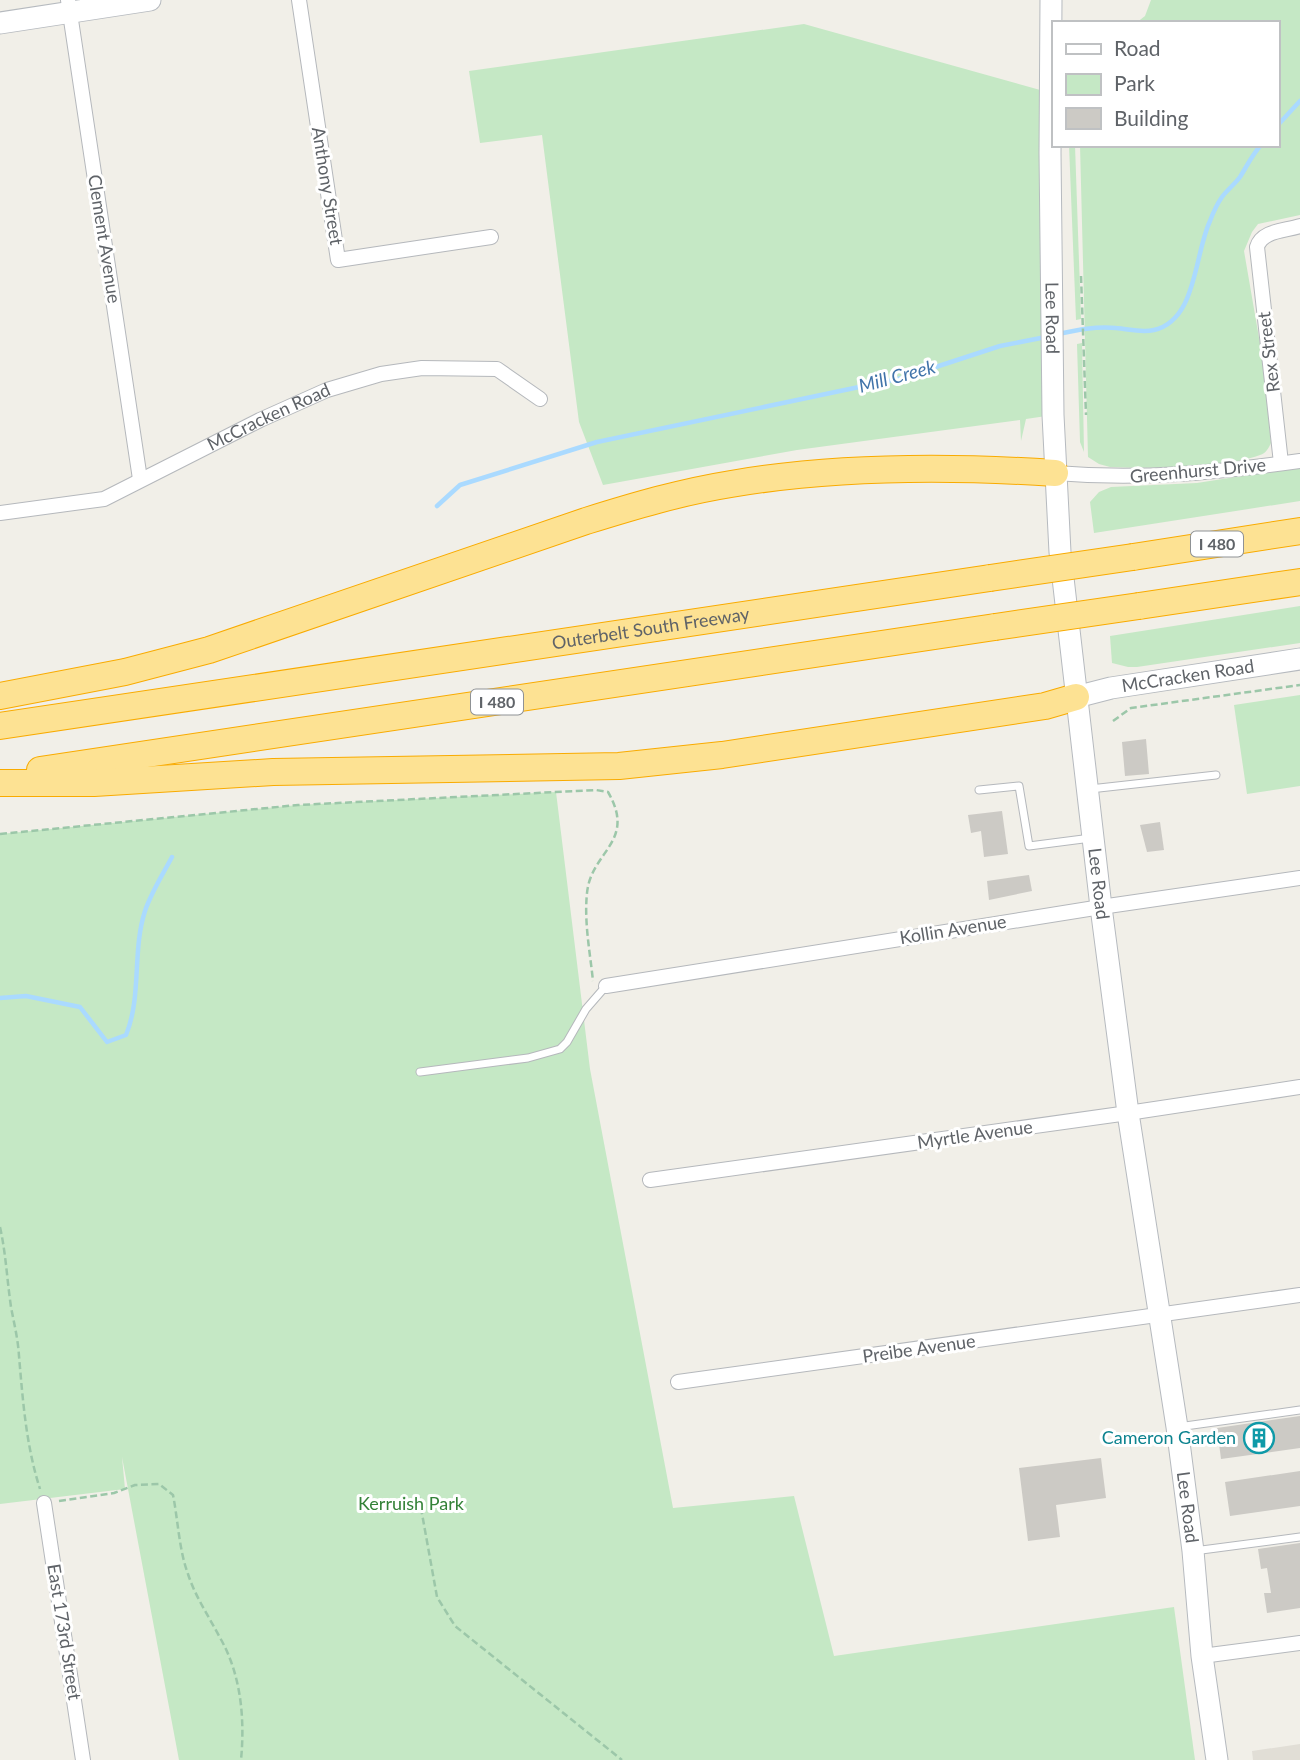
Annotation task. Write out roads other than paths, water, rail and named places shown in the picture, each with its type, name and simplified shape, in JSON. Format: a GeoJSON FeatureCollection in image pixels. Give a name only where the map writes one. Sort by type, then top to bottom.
{"type":"FeatureCollection","features":[{"type":"Feature","properties":{"kind":"highway"},"geometry":{"type":"LineString","coordinates":[[0,696],[99,678],[199,653],[586,521],[646,502],[703,489],[852,471],[1012,470],[1055,473]]}},
{"type":"Feature","properties":{"kind":"highway","name":"Outerbelt South Freeway"},"geometry":{"type":"LineString","coordinates":[[0,726],[1300,531]]}},
{"type":"Feature","properties":{"kind":"highway","name":"I 480"},"geometry":{"type":"LineString","coordinates":[[0,776],[1300,582]]}},
{"type":"Feature","properties":{"kind":"highway"},"geometry":{"type":"LineString","coordinates":[[0,783],[94,783],[231,773],[576,768],[649,764],[1031,708],[1076,697]]}},
{"type":"Feature","properties":{"kind":"main road"},"geometry":{"type":"LineString","coordinates":[[0,23],[69,6],[150,0]]}},
{"type":"Feature","properties":{"kind":"main road","name":"Lee Road"},"geometry":{"type":"LineString","coordinates":[[1051,0],[1053,415],[1060,552],[1092,838],[1128,1114],[1177,1427],[1193,1551],[1202,1656],[1217,1760]]}},
{"type":"Feature","properties":{"kind":"main road","name":"McCracken Road"},"geometry":{"type":"LineString","coordinates":[[1076,697],[1111,688],[1300,659]]}},
{"type":"Feature","properties":{"kind":"street","name":"Anthony Street"},"geometry":{"type":"LineString","coordinates":[[299,0],[338,260],[491,237]]}},
{"type":"Feature","properties":{"kind":"street","name":"Clement Avenue"},"geometry":{"type":"LineString","coordinates":[[69,6],[140,479]]}},
{"type":"Feature","properties":{"kind":"street","name":"Rex Street"},"geometry":{"type":"LineString","coordinates":[[1281,463],[1274,383],[1256,251],[1259,240],[1265,236],[1300,226]]}},
{"type":"Feature","properties":{"kind":"street","name":"McCracken Road"},"geometry":{"type":"LineString","coordinates":[[0,513],[104,499],[140,479],[327,390],[381,374],[422,368],[496,369],[540,399]]}},
{"type":"Feature","properties":{"kind":"street","name":"Greenhurst Drive"},"geometry":{"type":"LineString","coordinates":[[1055,473],[1162,477],[1300,461]]}},
{"type":"Feature","properties":{"kind":"street","name":"Kollin Avenue"},"geometry":{"type":"LineString","coordinates":[[606,986],[1300,878]]}},
{"type":"Feature","properties":{"kind":"street","name":"Myrtle Avenue"},"geometry":{"type":"LineString","coordinates":[[650,1180],[1128,1114],[1300,1087]]}},
{"type":"Feature","properties":{"kind":"street","name":"Preibe Avenue"},"geometry":{"type":"LineString","coordinates":[[678,1382],[1300,1295]]}},
{"type":"Feature","properties":{"kind":"street","name":"East 173rd Street"},"geometry":{"type":"LineString","coordinates":[[52,1502],[83,1760]]}},
{"type":"Feature","properties":{"kind":"street"},"geometry":{"type":"LineString","coordinates":[[1202,1656],[1300,1643]]}},
{"type":"Feature","properties":{"kind":"lane"},"geometry":{"type":"LineString","coordinates":[[1086,790],[1216,775]]}},
{"type":"Feature","properties":{"kind":"lane"},"geometry":{"type":"LineString","coordinates":[[979,790],[1019,786],[1029,846],[1092,838]]}},
{"type":"Feature","properties":{"kind":"lane"},"geometry":{"type":"LineString","coordinates":[[420,1072],[528,1058],[560,1049],[606,986]]}},
{"type":"Feature","properties":{"kind":"lane"},"geometry":{"type":"LineString","coordinates":[[1177,1427],[1300,1410]]}},
{"type":"Feature","properties":{"kind":"lane"},"geometry":{"type":"LineString","coordinates":[[1193,1551],[1300,1536]]}},
{"type":"Feature","properties":{"kind":"waterway","name":"Mill Creek"},"geometry":{"type":"LineString","coordinates":[[1279,124],[1300,101]]}},
{"type":"Feature","properties":{"kind":"waterway","name":"Mill Creek"},"geometry":{"type":"LineString","coordinates":[[1058,334],[1101,328],[1149,331],[1168,324],[1179,314],[1192,284],[1205,235],[1217,206],[1260,147]]}},
{"type":"Feature","properties":{"kind":"waterway","name":"Mill Creek"},"geometry":{"type":"LineString","coordinates":[[437,506],[460,485],[597,442],[902,378],[1000,346],[1046,337]]}},
{"type":"Feature","properties":{"kind":"waterway"},"geometry":{"type":"LineString","coordinates":[[0,998],[26,996],[80,1007],[107,1042],[126,1035],[134,1005],[141,926],[154,890],[172,857]]}},
{"type":"Feature","properties":{"kind":"place","name":"Cameron Garden"},"geometry":{"type":"Point","coordinates":[1259,1438]}},
{"type":"Feature","properties":{"kind":"park label","name":"Kerruish Park"},"geometry":{"type":"Point","coordinates":[411,1504]}}]}
